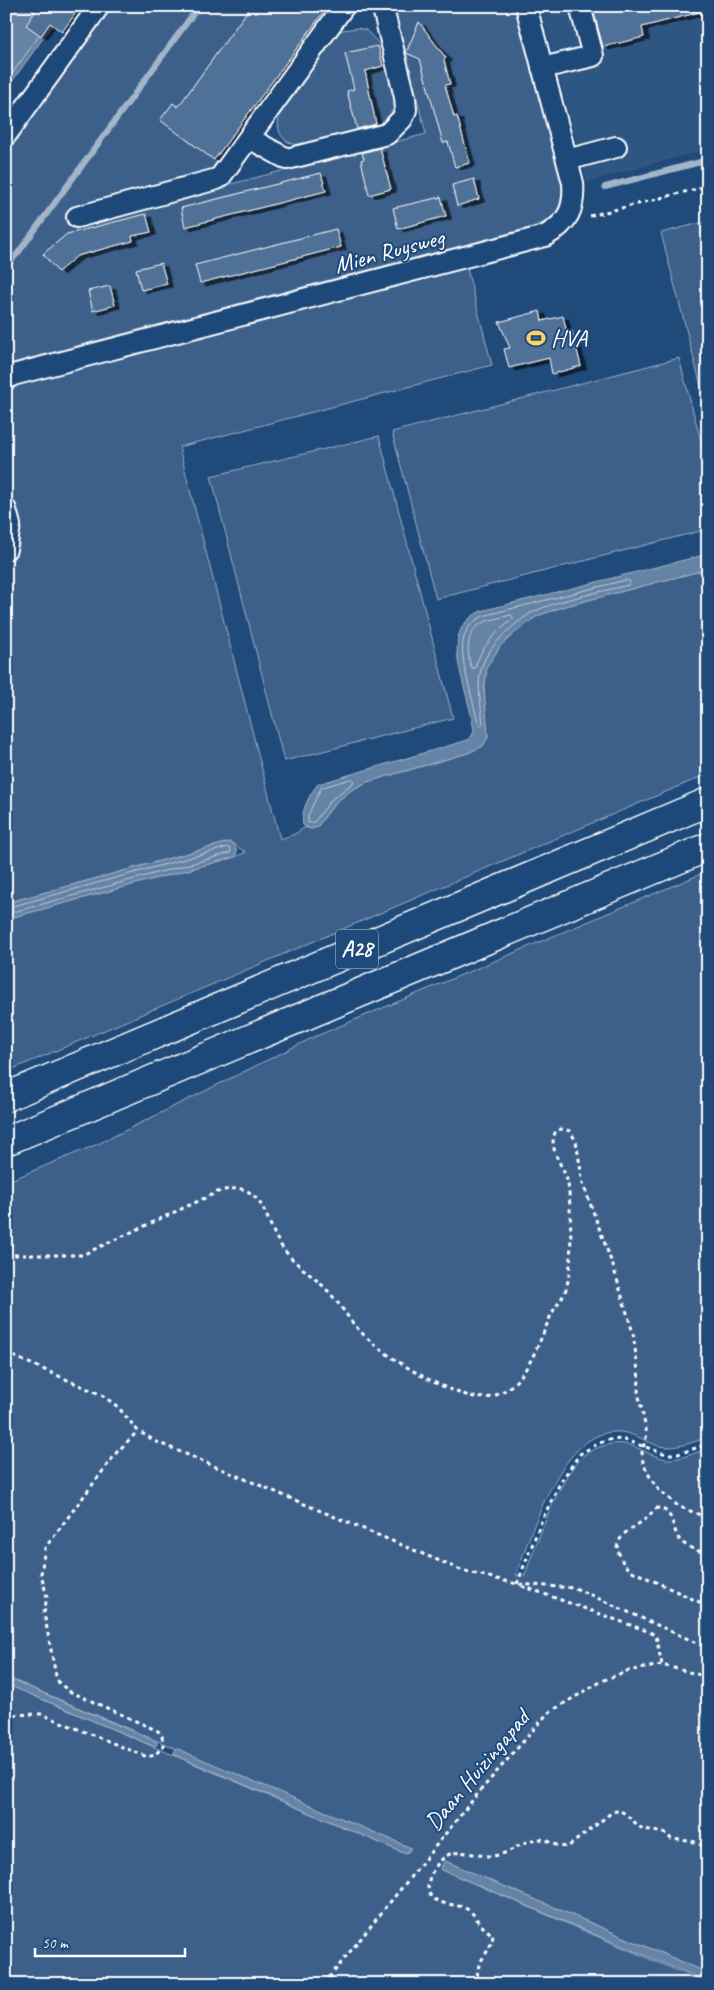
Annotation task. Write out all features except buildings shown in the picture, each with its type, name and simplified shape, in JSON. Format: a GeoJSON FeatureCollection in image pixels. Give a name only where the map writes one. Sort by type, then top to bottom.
{"type":"FeatureCollection","features":[{"type":"Feature","properties":{"kind":"highway","name":"A28"},"geometry":{"type":"LineString","coordinates":[[6,1096],[708,802]]}},
{"type":"Feature","properties":{"kind":"highway","name":"A28"},"geometry":{"type":"LineString","coordinates":[[6,1141],[708,847]]}},
{"type":"Feature","properties":{"kind":"street"},"geometry":{"type":"LineString","coordinates":[[6,135],[99,6]]}},
{"type":"Feature","properties":{"kind":"street"},"geometry":{"type":"LineString","coordinates":[[77,217],[217,179],[221,176],[344,6]]}},
{"type":"Feature","properties":{"kind":"street"},"geometry":{"type":"LineString","coordinates":[[249,138],[287,159],[387,134],[402,119],[406,110],[405,97],[383,9],[380,6]]}},
{"type":"Feature","properties":{"kind":"street"},"geometry":{"type":"LineString","coordinates":[[526,6],[573,183],[574,198],[570,212]]}},
{"type":"Feature","properties":{"kind":"street"},"geometry":{"type":"LineString","coordinates":[[542,68],[593,56],[580,6]]}},
{"type":"Feature","properties":{"kind":"street"},"geometry":{"type":"LineString","coordinates":[[567,160],[616,147]]}},
{"type":"Feature","properties":{"kind":"street","name":"Mien Ruysweg"},"geometry":{"type":"LineString","coordinates":[[6,379],[32,370],[545,236],[563,223],[570,212]]}},
{"type":"Feature","properties":{"kind":"street"},"geometry":{"type":"LineString","coordinates":[[6,510],[10,525],[6,549]]}},
{"type":"Feature","properties":{"kind":"path"},"geometry":{"type":"LineString","coordinates":[[570,212],[583,217],[589,216],[708,186]]}},
{"type":"Feature","properties":{"kind":"path"},"geometry":{"type":"LineString","coordinates":[[6,1255],[82,1255],[220,1191],[243,1188],[255,1197],[280,1244],[302,1269],[327,1290],[364,1335],[420,1375],[453,1392],[467,1396],[493,1397],[507,1388],[525,1372],[536,1352],[552,1314],[566,1290],[569,1264],[570,1200],[568,1181],[562,1170],[552,1137],[556,1131],[561,1129],[570,1131],[576,1141],[583,1184],[613,1266],[633,1333],[639,1379],[638,1392],[647,1434],[642,1452],[642,1463],[659,1490],[678,1506],[708,1518]]}},
{"type":"Feature","properties":{"kind":"path"},"geometry":{"type":"LineString","coordinates":[[6,1353],[102,1395],[118,1407],[138,1431],[156,1442],[461,1570],[516,1584],[650,1632],[656,1636],[662,1664]]}},
{"type":"Feature","properties":{"kind":"path"},"geometry":{"type":"LineString","coordinates":[[6,1715],[41,1714],[148,1757],[155,1755],[163,1746],[162,1736],[158,1731],[69,1691],[59,1683],[44,1612],[47,1597],[41,1574],[45,1548],[117,1452],[138,1431]]}},
{"type":"Feature","properties":{"kind":"path"},"geometry":{"type":"LineString","coordinates":[[516,1584],[541,1522],[561,1481],[580,1454],[608,1440],[622,1440],[666,1454],[678,1454],[708,1444]]}},
{"type":"Feature","properties":{"kind":"path"},"geometry":{"type":"LineString","coordinates":[[708,1555],[692,1548],[679,1538],[669,1514],[657,1508],[621,1536],[616,1549],[624,1566],[632,1571],[708,1606]]}},
{"type":"Feature","properties":{"kind":"path"},"geometry":{"type":"LineString","coordinates":[[516,1584],[576,1588],[708,1648]]}},
{"type":"Feature","properties":{"kind":"path","name":"Daan Huizingapad"},"geometry":{"type":"LineString","coordinates":[[324,1984],[480,1791],[548,1713],[602,1681],[627,1671],[662,1664],[708,1677]]}},
{"type":"Feature","properties":{"kind":"path"},"geometry":{"type":"LineString","coordinates":[[479,1984],[477,1968],[486,1953],[493,1935],[482,1926],[473,1912],[458,1906],[442,1903],[432,1897],[428,1891],[428,1884],[433,1872],[437,1864],[446,1855],[465,1852],[492,1857],[539,1839],[562,1848],[569,1846],[611,1813],[619,1810],[624,1812],[641,1828],[667,1834],[671,1839],[696,1842],[708,1849]]}},
{"type":"Feature","properties":{"kind":"shaded area"},"geometry":{"type":"Polygon","coordinates":[[[113,6],[332,6],[215,169],[72,209],[75,224],[426,134],[393,6],[516,6],[562,184],[559,206],[553,216],[533,227],[6,365],[6,153],[113,6]]]}},
{"type":"Feature","properties":{"kind":"shaded area"},"geometry":{"type":"Polygon","coordinates":[[[540,6],[708,6],[708,149],[587,182],[540,6]]]}},
{"type":"Feature","properties":{"kind":"shaded area"},"geometry":{"type":"Polygon","coordinates":[[[357,28],[366,30],[381,46],[396,99],[393,110],[380,127],[307,145],[286,141],[279,131],[278,125],[281,110],[337,34],[343,30],[357,28]]]}},
{"type":"Feature","properties":{"kind":"shaded area"},"geometry":{"type":"Polygon","coordinates":[[[708,221],[708,413],[661,233],[708,221]]]}},
{"type":"Feature","properties":{"kind":"shaded area"},"geometry":{"type":"Polygon","coordinates":[[[466,265],[492,365],[179,447],[280,839],[295,834],[305,827],[311,829],[317,827],[335,803],[350,791],[367,782],[468,753],[483,746],[488,737],[484,691],[487,666],[501,645],[537,616],[562,607],[708,569],[708,774],[6,1072],[6,919],[235,857],[246,852],[229,842],[6,903],[6,569],[11,564],[19,546],[20,529],[6,471],[6,390],[15,383],[466,265]]]}},
{"type":"Feature","properties":{"kind":"shaded area"},"geometry":{"type":"Polygon","coordinates":[[[679,358],[708,468],[708,529],[436,599],[392,432],[679,358]]]}},
{"type":"Feature","properties":{"kind":"shaded area"},"geometry":{"type":"Polygon","coordinates":[[[379,436],[453,718],[284,761],[211,476],[379,436]]]}},
{"type":"Feature","properties":{"kind":"shaded area"},"geometry":{"type":"Polygon","coordinates":[[[708,871],[708,1437],[684,1445],[665,1447],[620,1432],[600,1435],[582,1446],[566,1464],[552,1485],[516,1575],[524,1577],[557,1494],[575,1465],[588,1452],[598,1447],[619,1444],[630,1445],[661,1458],[672,1459],[708,1449],[708,1973],[445,1861],[440,1869],[708,1984],[6,1984],[6,1684],[406,1854],[411,1848],[6,1677],[6,1182],[98,1144],[314,1037],[708,871]]]}},
{"type":"Feature","properties":{"kind":"water"},"geometry":{"type":"Polygon","coordinates":[[[6,6],[66,6],[6,90],[6,6]]]}},
{"type":"Feature","properties":{"kind":"water"},"geometry":{"type":"Polygon","coordinates":[[[708,554],[708,569],[562,607],[537,616],[501,645],[487,666],[484,691],[488,737],[483,746],[468,753],[367,782],[350,791],[335,803],[317,827],[311,829],[303,825],[302,820],[306,803],[318,784],[468,740],[473,734],[474,730],[457,655],[459,635],[463,626],[470,618],[481,611],[708,554]]]}},
{"type":"Feature","properties":{"kind":"water"},"geometry":{"type":"Polygon","coordinates":[[[229,842],[236,849],[235,857],[6,919],[6,903],[229,842]]]}},
{"type":"Feature","properties":{"kind":"water"},"geometry":{"type":"Polygon","coordinates":[[[6,1677],[157,1742],[157,1745],[153,1746],[6,1684],[6,1677]]]}},
{"type":"Feature","properties":{"kind":"water"},"geometry":{"type":"Polygon","coordinates":[[[176,1749],[411,1848],[406,1854],[173,1754],[176,1749]]]}},
{"type":"Feature","properties":{"kind":"water"},"geometry":{"type":"Polygon","coordinates":[[[445,1861],[708,1973],[708,1982],[440,1869],[445,1861]]]}},
{"type":"Feature","properties":{"kind":"waterway"},"geometry":{"type":"LineString","coordinates":[[6,266],[18,253],[199,6]]}},
{"type":"Feature","properties":{"kind":"waterway"},"geometry":{"type":"LineString","coordinates":[[605,187],[708,160]]}},
{"type":"Feature","properties":{"kind":"place","name":"HVA"},"geometry":{"type":"Point","coordinates":[536,338]}}]}
